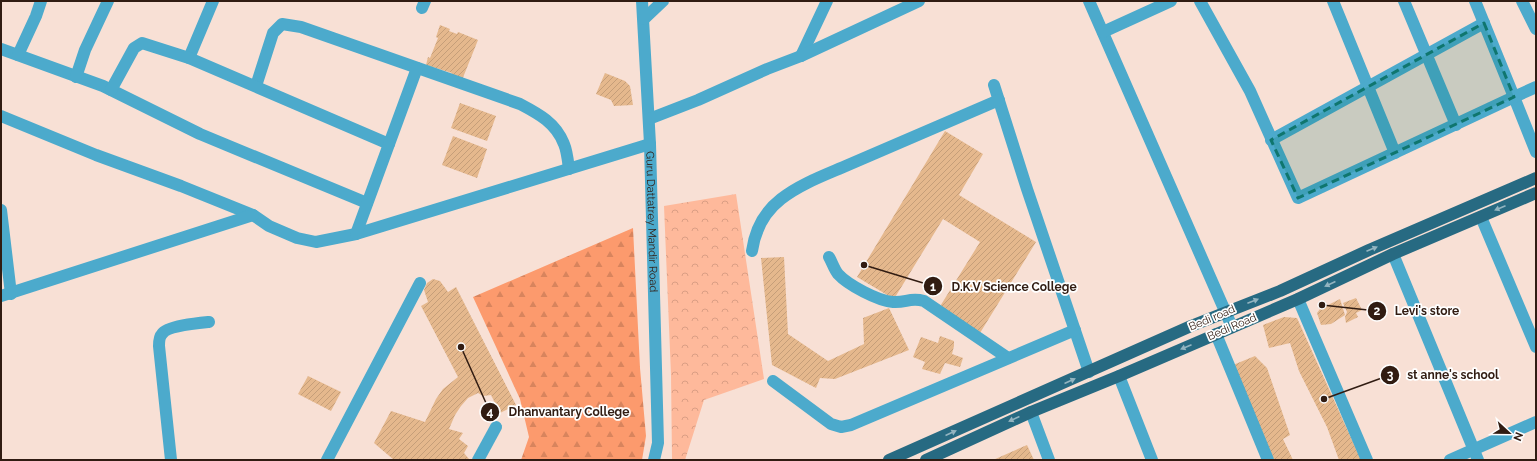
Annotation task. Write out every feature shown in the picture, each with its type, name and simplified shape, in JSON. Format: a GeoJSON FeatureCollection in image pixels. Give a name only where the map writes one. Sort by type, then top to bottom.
{"type":"FeatureCollection","features":[{"type":"Feature","properties":{"kind":"main road","name":"Bedi road"},"geometry":{"type":"LineString","coordinates":[[890,460],[1226,312],[1280,291],[1369,250],[1536,178]]}},
{"type":"Feature","properties":{"kind":"main road","name":"Bedi Road"},"geometry":{"type":"LineString","coordinates":[[932,459],[1031,412],[1298,299],[1393,254],[1536,193]]}},
{"type":"Feature","properties":{"kind":"street"},"geometry":{"type":"LineString","coordinates":[[18,56],[42,1]]}},
{"type":"Feature","properties":{"kind":"street"},"geometry":{"type":"LineString","coordinates":[[76,77],[86,50],[108,1]]}},
{"type":"Feature","properties":{"kind":"street"},"geometry":{"type":"LineString","coordinates":[[189,58],[213,1]]}},
{"type":"Feature","properties":{"kind":"street","name":"Guru Dattatrey Mandir Road"},"geometry":{"type":"LineString","coordinates":[[642,1],[650,144],[658,443],[654,460]]}},
{"type":"Feature","properties":{"kind":"street"},"geometry":{"type":"LineString","coordinates":[[644,19],[663,1]]}},
{"type":"Feature","properties":{"kind":"street"},"geometry":{"type":"LineString","coordinates":[[801,56],[827,1]]}},
{"type":"Feature","properties":{"kind":"street"},"geometry":{"type":"LineString","coordinates":[[649,119],[698,100],[767,69],[801,56],[919,1]]}},
{"type":"Feature","properties":{"kind":"street"},"geometry":{"type":"LineString","coordinates":[[1090,1],[1232,327]]}},
{"type":"Feature","properties":{"kind":"street"},"geometry":{"type":"LineString","coordinates":[[1103,32],[1171,1]]}},
{"type":"Feature","properties":{"kind":"street"},"geometry":{"type":"LineString","coordinates":[[1200,1],[1250,91],[1298,198],[1536,87]]}},
{"type":"Feature","properties":{"kind":"street"},"geometry":{"type":"LineString","coordinates":[[1333,1],[1395,153]]}},
{"type":"Feature","properties":{"kind":"street"},"geometry":{"type":"LineString","coordinates":[[1404,1],[1456,125]]}},
{"type":"Feature","properties":{"kind":"street"},"geometry":{"type":"LineString","coordinates":[[1475,1],[1536,152]]}},
{"type":"Feature","properties":{"kind":"street"},"geometry":{"type":"LineString","coordinates":[[1522,1],[1536,29]]}},
{"type":"Feature","properties":{"kind":"street"},"geometry":{"type":"LineString","coordinates":[[1271,140],[1427,56],[1484,23]]}},
{"type":"Feature","properties":{"kind":"street"},"geometry":{"type":"LineString","coordinates":[[256,86],[273,33],[282,24],[301,27],[520,104],[541,115],[556,128],[565,145],[569,169]]}},
{"type":"Feature","properties":{"kind":"street"},"geometry":{"type":"LineString","coordinates":[[111,90],[134,48],[142,43],[189,58],[389,144]]}},
{"type":"Feature","properties":{"kind":"street"},"geometry":{"type":"LineString","coordinates":[[1,49],[111,90],[200,134],[367,203]]}},
{"type":"Feature","properties":{"kind":"street"},"geometry":{"type":"LineString","coordinates":[[356,234],[417,68]]}},
{"type":"Feature","properties":{"kind":"street"},"geometry":{"type":"LineString","coordinates":[[994,85],[1027,189],[1089,372]]}},
{"type":"Feature","properties":{"kind":"street"},"geometry":{"type":"LineString","coordinates":[[752,251],[758,226],[764,215],[780,200],[798,188],[999,100]]}},
{"type":"Feature","properties":{"kind":"street"},"geometry":{"type":"LineString","coordinates":[[1,116],[76,147],[181,186],[253,215],[269,226],[297,238],[316,242],[356,234],[650,144]]}},
{"type":"Feature","properties":{"kind":"street"},"geometry":{"type":"LineString","coordinates":[[1,210],[6,295],[253,215]]}},
{"type":"Feature","properties":{"kind":"street"},"geometry":{"type":"LineString","coordinates":[[1480,217],[1536,347]]}},
{"type":"Feature","properties":{"kind":"street"},"geometry":{"type":"LineString","coordinates":[[1393,254],[1476,455]]}},
{"type":"Feature","properties":{"kind":"street"},"geometry":{"type":"LineString","coordinates":[[829,257],[837,273],[847,282],[880,299],[892,302],[899,302],[909,299],[924,302],[1008,358]]}},
{"type":"Feature","properties":{"kind":"street"},"geometry":{"type":"LineString","coordinates":[[327,460],[420,283]]}},
{"type":"Feature","properties":{"kind":"street"},"geometry":{"type":"LineString","coordinates":[[1298,299],[1367,460]]}},
{"type":"Feature","properties":{"kind":"street"},"geometry":{"type":"LineString","coordinates":[[171,460],[159,346],[160,338],[163,332],[170,329],[209,322]]}},
{"type":"Feature","properties":{"kind":"street"},"geometry":{"type":"LineString","coordinates":[[773,381],[821,417],[841,427],[851,425],[1075,330]]}},
{"type":"Feature","properties":{"kind":"street"},"geometry":{"type":"LineString","coordinates":[[1216,334],[1268,460]]}},
{"type":"Feature","properties":{"kind":"street"},"geometry":{"type":"LineString","coordinates":[[1119,376],[1152,460]]}},
{"type":"Feature","properties":{"kind":"street"},"geometry":{"type":"LineString","coordinates":[[1031,412],[1049,460]]}},
{"type":"Feature","properties":{"kind":"street"},"geometry":{"type":"LineString","coordinates":[[1450,460],[1476,455],[1536,422]]}},
{"type":"Feature","properties":{"kind":"street"},"geometry":{"type":"LineString","coordinates":[[478,460],[496,427]]}},
{"type":"Feature","properties":{"kind":"street","name":"Guru Dattatrey Mandir Road"},"geometry":{"type":"LineString","coordinates":[[658,443],[663,460]]}},
{"type":"Feature","properties":{"kind":"street"},"geometry":{"type":"LineString","coordinates":[[926,443],[932,459]]}},
{"type":"Feature","properties":{"kind":"highlighted area"},"geometry":{"type":"Polygon","coordinates":[[[1484,23],[1514,97],[1298,198],[1271,140],[1484,23]]]}},
{"type":"Feature","properties":{"kind":"green space"},"geometry":{"type":"Polygon","coordinates":[[[736,194],[764,379],[704,400],[685,460],[672,459],[671,375],[664,206],[736,194]]]}},
{"type":"Feature","properties":{"kind":"green space"},"geometry":{"type":"Polygon","coordinates":[[[633,228],[640,368],[646,436],[642,460],[521,460],[529,437],[520,399],[473,297],[633,228]]]}},
{"type":"Feature","properties":{"kind":"building"},"geometry":{"type":"Polygon","coordinates":[[[440,25],[450,29],[449,31],[457,34],[458,32],[478,40],[462,80],[450,75],[452,73],[426,65],[428,57],[430,58],[438,38],[436,37],[440,25]]]}},
{"type":"Feature","properties":{"kind":"building"},"geometry":{"type":"Polygon","coordinates":[[[605,73],[625,81],[630,86],[633,105],[614,106],[611,100],[596,94],[605,73]]]}},
{"type":"Feature","properties":{"kind":"building"},"geometry":{"type":"Polygon","coordinates":[[[460,103],[496,116],[487,141],[451,128],[460,103]]]}},
{"type":"Feature","properties":{"kind":"building"},"geometry":{"type":"Polygon","coordinates":[[[945,131],[983,154],[959,195],[1036,242],[980,333],[939,308],[980,242],[943,219],[894,299],[857,277],[945,131]]]}},
{"type":"Feature","properties":{"kind":"building"},"geometry":{"type":"Polygon","coordinates":[[[453,136],[487,149],[477,178],[442,165],[453,136]]]}},
{"type":"Feature","properties":{"kind":"building"},"geometry":{"type":"Polygon","coordinates":[[[784,257],[788,334],[828,361],[864,344],[863,318],[889,308],[909,350],[835,379],[820,378],[816,388],[772,365],[761,258],[784,257]]]}},
{"type":"Feature","properties":{"kind":"building"},"geometry":{"type":"Polygon","coordinates":[[[433,279],[440,281],[448,292],[456,287],[516,405],[500,413],[491,395],[483,396],[478,393],[468,398],[461,406],[449,429],[463,433],[459,439],[468,446],[464,453],[469,459],[468,460],[394,460],[374,443],[391,411],[425,422],[436,399],[443,389],[458,377],[421,306],[428,302],[424,290],[427,283],[433,279]]]}},
{"type":"Feature","properties":{"kind":"building"},"geometry":{"type":"Polygon","coordinates":[[[1356,298],[1362,310],[1356,313],[1358,317],[1346,323],[1345,317],[1347,312],[1343,303],[1356,298]]]}},
{"type":"Feature","properties":{"kind":"building"},"geometry":{"type":"Polygon","coordinates":[[[1340,299],[1345,315],[1331,324],[1321,325],[1317,313],[1320,309],[1340,299]]]}},
{"type":"Feature","properties":{"kind":"building"},"geometry":{"type":"Polygon","coordinates":[[[1284,317],[1297,318],[1361,460],[1339,460],[1327,427],[1299,371],[1290,343],[1269,348],[1263,325],[1284,317]]]}},
{"type":"Feature","properties":{"kind":"building"},"geometry":{"type":"Polygon","coordinates":[[[940,336],[954,341],[952,354],[963,358],[960,367],[945,363],[940,374],[922,369],[925,362],[913,357],[921,337],[938,343],[940,336]]]}},
{"type":"Feature","properties":{"kind":"building"},"geometry":{"type":"Polygon","coordinates":[[[1255,356],[1267,368],[1290,435],[1283,439],[1293,460],[1274,460],[1233,365],[1255,356]]]}},
{"type":"Feature","properties":{"kind":"building"},"geometry":{"type":"Polygon","coordinates":[[[308,376],[341,392],[331,411],[298,394],[308,376]]]}},
{"type":"Feature","properties":{"kind":"building"},"geometry":{"type":"Polygon","coordinates":[[[1027,445],[1034,460],[993,460],[1027,445]]]}},
{"type":"Feature","properties":{"kind":"place","name":"D.K.V Science College"},"geometry":{"type":"Point","coordinates":[864,265]}},
{"type":"Feature","properties":{"kind":"place","name":"Levi's store"},"geometry":{"type":"Point","coordinates":[1322,305]}},
{"type":"Feature","properties":{"kind":"place","name":"Dhanvantary College"},"geometry":{"type":"Point","coordinates":[461,347]}},
{"type":"Feature","properties":{"kind":"place","name":"st anne's school"},"geometry":{"type":"Point","coordinates":[1324,399]}}]}
